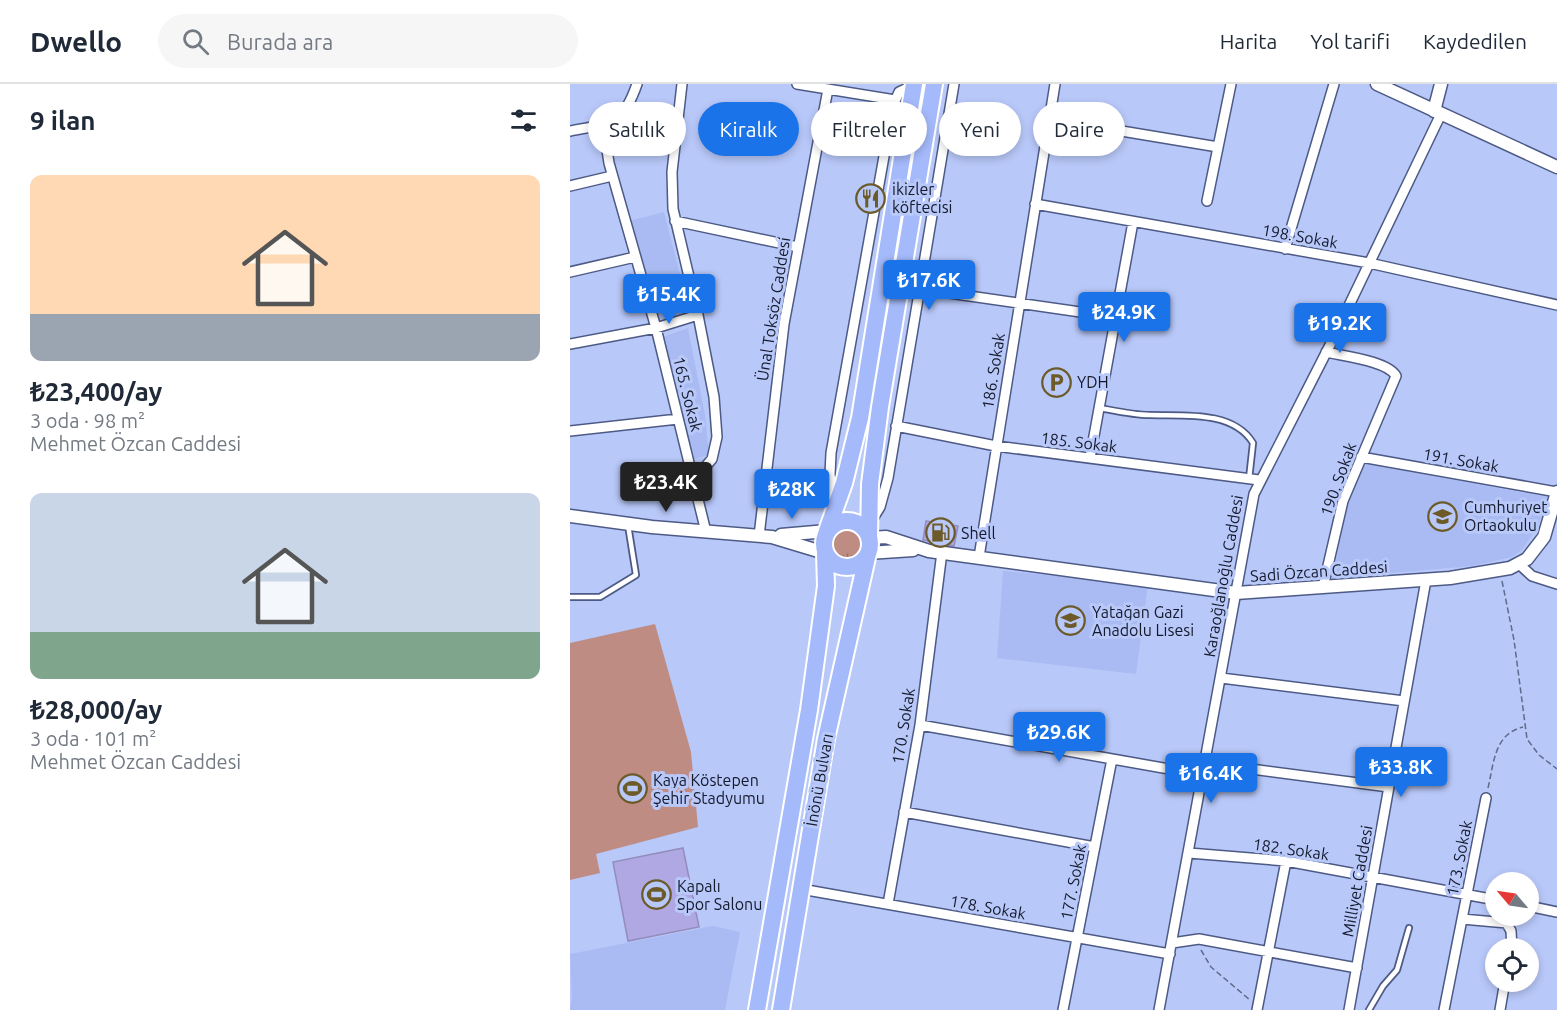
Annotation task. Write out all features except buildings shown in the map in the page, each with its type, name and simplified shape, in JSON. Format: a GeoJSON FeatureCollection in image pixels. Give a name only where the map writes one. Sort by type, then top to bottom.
{"type":"FeatureCollection","features":[{"type":"Feature","properties":{"kind":"highway"},"geometry":{"type":"LineString","coordinates":[[827,531],[839,522],[854,522],[866,531],[869,538],[860,563],[847,568],[834,564],[825,553],[823,545],[827,531],[836,509],[860,418],[914,84]]}},
{"type":"Feature","properties":{"kind":"highway","name":"İnönü Bulvarı"},"geometry":{"type":"LineString","coordinates":[[781,1010],[826,740],[869,538],[875,443],[934,84]]}},
{"type":"Feature","properties":{"kind":"highway","name":"İnönü Bulvarı"},"geometry":{"type":"LineString","coordinates":[[758,1010],[811,699],[826,586],[825,553]]}},
{"type":"Feature","properties":{"kind":"street"},"geometry":{"type":"LineString","coordinates":[[630,102],[637,84]]}},
{"type":"Feature","properties":{"kind":"street"},"geometry":{"type":"LineString","coordinates":[[681,84],[672,172],[675,221],[698,315],[714,397],[717,437],[712,459],[694,480]]}},
{"type":"Feature","properties":{"kind":"street"},"geometry":{"type":"LineString","coordinates":[[797,84],[895,100]]}},
{"type":"Feature","properties":{"kind":"street"},"geometry":{"type":"LineString","coordinates":[[836,509],[830,475],[831,453],[895,100],[902,90],[914,84]]}},
{"type":"Feature","properties":{"kind":"street","name":"İnönü Bulvarı"},"geometry":{"type":"LineString","coordinates":[[869,538],[883,499],[954,84]]}},
{"type":"Feature","properties":{"kind":"street","name":"186. Sokak"},"geometry":{"type":"LineString","coordinates":[[1052,102],[1055,84]]}},
{"type":"Feature","properties":{"kind":"street"},"geometry":{"type":"LineString","coordinates":[[1207,201],[1231,84]]}},
{"type":"Feature","properties":{"kind":"street"},"geometry":{"type":"LineString","coordinates":[[1286,249],[1334,84]]}},
{"type":"Feature","properties":{"kind":"street"},"geometry":{"type":"LineString","coordinates":[[1377,84],[1557,167]]}},
{"type":"Feature","properties":{"kind":"street","name":"Karaoğlanoğlu Caddesi"},"geometry":{"type":"LineString","coordinates":[[1159,1010],[1221,678],[1254,479],[1326,352],[1369,263],[1437,112],[1441,84]]}},
{"type":"Feature","properties":{"kind":"street","name":"Ünal Toksöz Caddesi"},"geometry":{"type":"LineString","coordinates":[[759,536],[781,346],[828,89]]}},
{"type":"Feature","properties":{"kind":"street"},"geometry":{"type":"LineString","coordinates":[[570,131],[588,127]]}},
{"type":"Feature","properties":{"kind":"street"},"geometry":{"type":"LineString","coordinates":[[1125,132],[1218,147]]}},
{"type":"Feature","properties":{"kind":"street","name":"165. Sokak"},"geometry":{"type":"LineString","coordinates":[[609,156],[612,176],[656,328],[706,532]]}},
{"type":"Feature","properties":{"kind":"street","name":"186. Sokak"},"geometry":{"type":"LineString","coordinates":[[979,557],[1043,156]]}},
{"type":"Feature","properties":{"kind":"street"},"geometry":{"type":"LineString","coordinates":[[570,186],[612,176]]}},
{"type":"Feature","properties":{"kind":"street","name":"198. Sokak"},"geometry":{"type":"LineString","coordinates":[[1035,204],[1369,263],[1557,305]]}},
{"type":"Feature","properties":{"kind":"street"},"geometry":{"type":"LineString","coordinates":[[675,221],[798,247]]}},
{"type":"Feature","properties":{"kind":"street"},"geometry":{"type":"LineString","coordinates":[[1090,458],[1132,222]]}},
{"type":"Feature","properties":{"kind":"street"},"geometry":{"type":"LineString","coordinates":[[570,272],[635,257]]}},
{"type":"Feature","properties":{"kind":"street"},"geometry":{"type":"LineString","coordinates":[[900,285],[1115,317]]}},
{"type":"Feature","properties":{"kind":"street"},"geometry":{"type":"LineString","coordinates":[[570,344],[656,328],[698,315]]}},
{"type":"Feature","properties":{"kind":"street","name":"190. Sokak"},"geometry":{"type":"LineString","coordinates":[[1323,587],[1343,501],[1393,385],[1395,374],[1387,367],[1326,352]]}},
{"type":"Feature","properties":{"kind":"street"},"geometry":{"type":"LineString","coordinates":[[570,431],[678,419]]}},
{"type":"Feature","properties":{"kind":"street","name":"185. Sokak"},"geometry":{"type":"LineString","coordinates":[[896,426],[996,446],[1254,479]]}},
{"type":"Feature","properties":{"kind":"street","name":"191. Sokak"},"geometry":{"type":"LineString","coordinates":[[1361,457],[1557,492]]}},
{"type":"Feature","properties":{"kind":"street","name":"Sadi Özcan Caddesi"},"geometry":{"type":"LineString","coordinates":[[869,538],[929,551],[1236,593],[1426,580],[1519,564],[1534,553],[1544,537],[1557,492]]}},
{"type":"Feature","properties":{"kind":"street"},"geometry":{"type":"LineString","coordinates":[[570,516],[628,524],[759,536],[798,543],[825,553]]}},
{"type":"Feature","properties":{"kind":"street"},"geometry":{"type":"LineString","coordinates":[[759,536],[827,531]]}},
{"type":"Feature","properties":{"kind":"street","name":"170. Sokak"},"geometry":{"type":"LineString","coordinates":[[888,904],[920,725],[942,552]]}},
{"type":"Feature","properties":{"kind":"street"},"geometry":{"type":"LineString","coordinates":[[1519,564],[1532,576],[1557,584]]}},
{"type":"Feature","properties":{"kind":"street","name":"Milliyet Caddesi"},"geometry":{"type":"LineString","coordinates":[[1349,1010],[1426,580]]}},
{"type":"Feature","properties":{"kind":"street"},"geometry":{"type":"LineString","coordinates":[[1221,678],[1404,701]]}},
{"type":"Feature","properties":{"kind":"street"},"geometry":{"type":"LineString","coordinates":[[920,725],[1203,775]]}},
{"type":"Feature","properties":{"kind":"street","name":"177. Sokak"},"geometry":{"type":"LineString","coordinates":[[1063,1010],[1112,759]]}},
{"type":"Feature","properties":{"kind":"street"},"geometry":{"type":"LineString","coordinates":[[1205,764],[1389,788]]}},
{"type":"Feature","properties":{"kind":"street","name":"173. Sokak"},"geometry":{"type":"LineString","coordinates":[[1444,1010],[1486,798]]}},
{"type":"Feature","properties":{"kind":"street"},"geometry":{"type":"LineString","coordinates":[[904,812],[1095,847]]}},
{"type":"Feature","properties":{"kind":"street","name":"182. Sokak"},"geometry":{"type":"LineString","coordinates":[[1189,853],[1286,861],[1485,898]]}},
{"type":"Feature","properties":{"kind":"street"},"geometry":{"type":"LineString","coordinates":[[1257,1008],[1286,861]]}},
{"type":"Feature","properties":{"kind":"street","name":"178. Sokak"},"geometry":{"type":"LineString","coordinates":[[801,889],[1170,954]]}},
{"type":"Feature","properties":{"kind":"street"},"geometry":{"type":"LineString","coordinates":[[1539,908],[1557,912]]}},
{"type":"Feature","properties":{"kind":"street"},"geometry":{"type":"LineString","coordinates":[[1462,919],[1485,919]]}},
{"type":"Feature","properties":{"kind":"street"},"geometry":{"type":"LineString","coordinates":[[1172,943],[1199,939],[1357,968]]}},
{"type":"Feature","properties":{"kind":"street"},"geometry":{"type":"LineString","coordinates":[[1500,1010],[1503,992]]}},
{"type":"Feature","properties":{"kind":"lane"},"geometry":{"type":"LineString","coordinates":[[1099,408],[1150,415],[1190,415],[1236,427],[1253,443],[1254,479]]}},
{"type":"Feature","properties":{"kind":"lane"},"geometry":{"type":"LineString","coordinates":[[570,597],[600,597],[636,575],[628,524]]}},
{"type":"Feature","properties":{"kind":"lane"},"geometry":{"type":"LineString","coordinates":[[1369,1010],[1383,986],[1397,970],[1409,928]]}},
{"type":"Feature","properties":{"kind":"path"},"geometry":{"type":"LineString","coordinates":[[1500,569],[1514,640],[1525,727],[1531,747],[1557,769]]}},
{"type":"Feature","properties":{"kind":"path"},"geometry":{"type":"LineString","coordinates":[[1486,798],[1502,739],[1509,732],[1525,727]]}},
{"type":"Feature","properties":{"kind":"path"},"geometry":{"type":"LineString","coordinates":[[1199,939],[1203,955],[1211,967],[1257,1008]]}},
{"type":"Feature","properties":{"kind":"shaded area"},"geometry":{"type":"Polygon","coordinates":[[[664,212],[690,313],[658,323],[629,221],[664,212]]]}},
{"type":"Feature","properties":{"kind":"shaded area"},"geometry":{"type":"Polygon","coordinates":[[[688,328],[705,415],[709,455],[694,459],[663,337],[688,328]]]}},
{"type":"Feature","properties":{"kind":"shaded area","name":"Cumhuriyet Ortaokulu"},"geometry":{"type":"Polygon","coordinates":[[[1365,464],[1547,497],[1538,526],[1522,550],[1512,557],[1473,566],[1332,578],[1348,505],[1365,464]]]}},
{"type":"Feature","properties":{"kind":"shaded area","name":"Yatağan Gazi Anadolu Lisesi"},"geometry":{"type":"Polygon","coordinates":[[[1003,571],[1148,584],[1136,674],[997,658],[1003,571]]]}},
{"type":"Feature","properties":{"kind":"shaded area"},"geometry":{"type":"Polygon","coordinates":[[[713,926],[740,932],[725,1010],[570,1010],[572,997],[570,954],[713,926]]]}},
{"type":"Feature","properties":{"kind":"green space"},"geometry":{"type":"Polygon","coordinates":[[[847,530],[857,534],[861,544],[857,554],[847,558],[837,554],[833,544],[837,534],[847,530]]]}},
{"type":"Feature","properties":{"kind":"green space","name":"Kaya Köstepen Şehir Stadyumu"},"geometry":{"type":"Polygon","coordinates":[[[655,624],[691,752],[698,827],[596,854],[600,873],[570,880],[570,643],[655,624]]]}},
{"type":"Feature","properties":{"kind":"place","name":"ikizler köftecisi"},"geometry":{"type":"Point","coordinates":[871,198]}},
{"type":"Feature","properties":{"kind":"place","name":"YDH"},"geometry":{"type":"Point","coordinates":[1056,382]}},
{"type":"Feature","properties":{"kind":"place","name":"Cumhuriyet Ortaokulu"},"geometry":{"type":"Point","coordinates":[1443,516]}},
{"type":"Feature","properties":{"kind":"place","name":"Shell"},"geometry":{"type":"Point","coordinates":[940,533]}},
{"type":"Feature","properties":{"kind":"place","name":"Yatağan Gazi Anadolu Lisesi"},"geometry":{"type":"Point","coordinates":[1071,621]}},
{"type":"Feature","properties":{"kind":"place","name":"Kaya Köstepen Şehir Stadyumu"},"geometry":{"type":"Point","coordinates":[632,789]}},
{"type":"Feature","properties":{"kind":"place","name":"Kapalı Spor Salonu"},"geometry":{"type":"Point","coordinates":[656,895]}}]}
